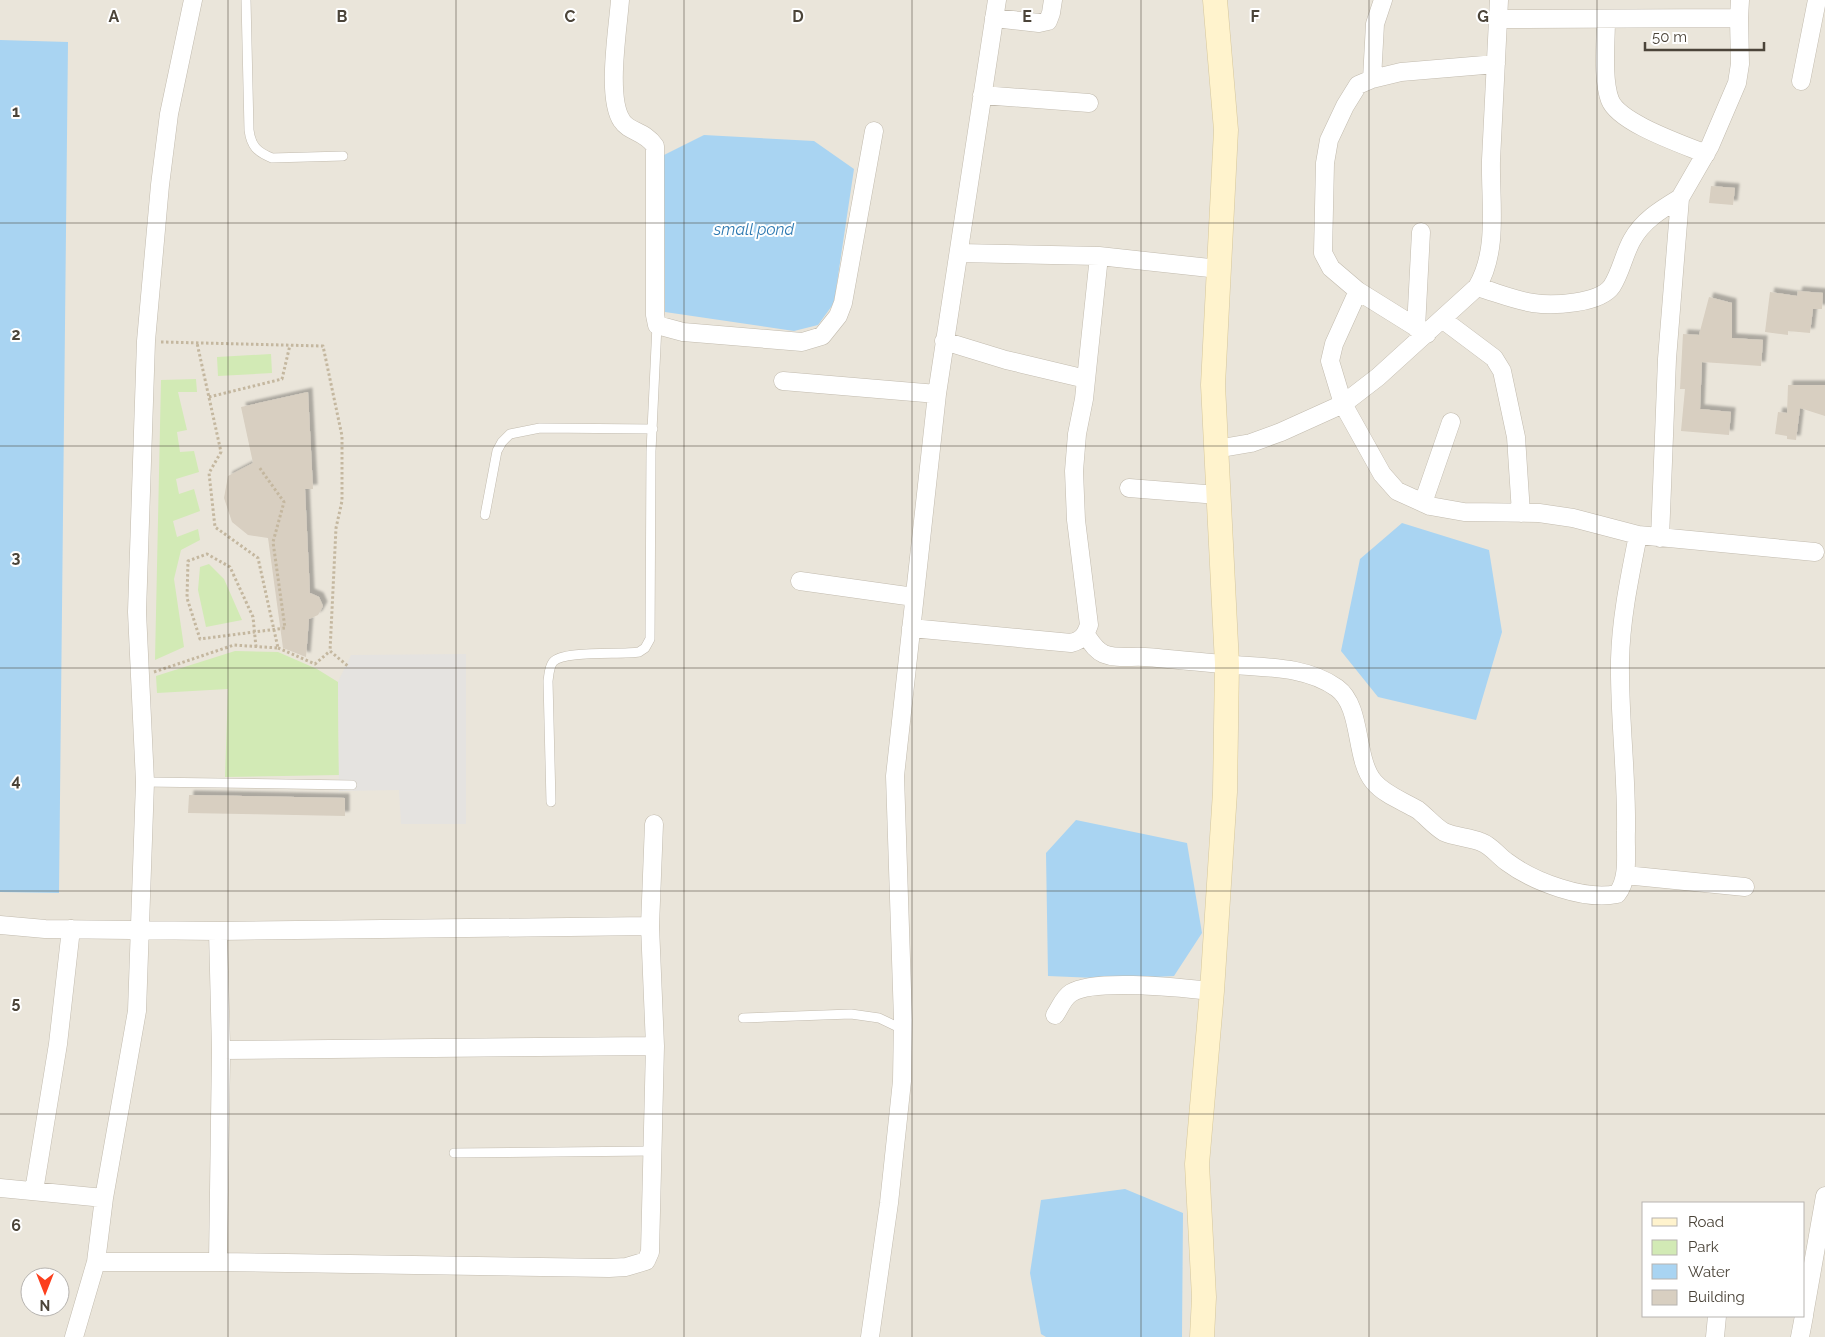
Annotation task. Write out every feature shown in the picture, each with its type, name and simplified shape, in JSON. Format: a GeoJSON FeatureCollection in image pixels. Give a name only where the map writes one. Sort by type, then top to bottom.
{"type":"FeatureCollection","features":[{"type":"Feature","properties":{"kind":"street"},"geometry":{"type":"LineString","coordinates":[[74,1337],[96,1262],[104,1198],[137,1011],[144,782],[137,612],[146,341],[160,185],[169,114],[193,0]]}},
{"type":"Feature","properties":{"kind":"street"},"geometry":{"type":"LineString","coordinates":[[620,0],[614,77],[616,105],[619,116],[624,124],[649,137],[655,146],[655,315],[657,325],[683,332],[802,342],[822,336],[838,316],[843,304],[874,131]]}},
{"type":"Feature","properties":{"kind":"street"},"geometry":{"type":"LineString","coordinates":[[870,1337],[889,1203],[902,1081],[895,776],[937,394],[997,0]]}},
{"type":"Feature","properties":{"kind":"street"},"geometry":{"type":"LineString","coordinates":[[994,18],[1039,23],[1048,21],[1052,0]]}},
{"type":"Feature","properties":{"kind":"street"},"geometry":{"type":"LineString","coordinates":[[1202,1337],[1204,1297],[1197,1164],[1212,990],[1225,792],[1227,664],[1213,385],[1226,130],[1215,0]]}},
{"type":"Feature","properties":{"kind":"street"},"geometry":{"type":"LineString","coordinates":[[1372,79],[1375,24],[1383,0]]}},
{"type":"Feature","properties":{"kind":"street"},"geometry":{"type":"LineString","coordinates":[[1216,450],[1251,443],[1281,432],[1343,404],[1360,392],[1422,331],[1442,319],[1477,287],[1484,276],[1491,253],[1491,163],[1499,0]]}},
{"type":"Feature","properties":{"kind":"street"},"geometry":{"type":"LineString","coordinates":[[1660,538],[1667,359],[1680,198],[1706,154],[1737,83],[1740,64],[1740,0]]}},
{"type":"Feature","properties":{"kind":"street"},"geometry":{"type":"LineString","coordinates":[[1801,81],[1817,0]]}},
{"type":"Feature","properties":{"kind":"street"},"geometry":{"type":"LineString","coordinates":[[1498,20],[1739,18]]}},
{"type":"Feature","properties":{"kind":"street"},"geometry":{"type":"LineString","coordinates":[[1606,19],[1606,87],[1610,101],[1617,112],[1631,122],[1706,154]]}},
{"type":"Feature","properties":{"kind":"street"},"geometry":{"type":"LineString","coordinates":[[1422,331],[1358,291],[1330,268],[1323,253],[1325,163],[1329,140],[1345,106],[1358,85],[1372,79],[1401,72],[1496,64]]}},
{"type":"Feature","properties":{"kind":"street"},"geometry":{"type":"LineString","coordinates":[[982,94],[1089,103]]}},
{"type":"Feature","properties":{"kind":"street"},"geometry":{"type":"LineString","coordinates":[[1477,287],[1533,303],[1568,304],[1601,295],[1611,287],[1632,240],[1641,226],[1654,214],[1680,198]]}},
{"type":"Feature","properties":{"kind":"street"},"geometry":{"type":"LineString","coordinates":[[1421,232],[1422,331]]}},
{"type":"Feature","properties":{"kind":"street"},"geometry":{"type":"LineString","coordinates":[[959,253],[1099,256],[1219,269]]}},
{"type":"Feature","properties":{"kind":"street"},"geometry":{"type":"LineString","coordinates":[[911,628],[1071,642],[1079,640],[1086,635],[1089,625],[1076,520],[1074,471],[1099,256]]}},
{"type":"Feature","properties":{"kind":"street"},"geometry":{"type":"LineString","coordinates":[[1358,291],[1331,354],[1330,361],[1343,404],[1382,474],[1397,491],[1423,503],[1464,512],[1539,513],[1573,518],[1638,535],[1815,552]]}},
{"type":"Feature","properties":{"kind":"street"},"geometry":{"type":"LineString","coordinates":[[1442,319],[1494,358],[1502,371],[1516,437],[1521,513]]}},
{"type":"Feature","properties":{"kind":"street"},"geometry":{"type":"LineString","coordinates":[[944,341],[1006,360],[1086,379]]}},
{"type":"Feature","properties":{"kind":"street"},"geometry":{"type":"LineString","coordinates":[[783,382],[937,394]]}},
{"type":"Feature","properties":{"kind":"street"},"geometry":{"type":"LineString","coordinates":[[1423,503],[1451,422]]}},
{"type":"Feature","properties":{"kind":"street"},"geometry":{"type":"LineString","coordinates":[[1129,488],[1218,495]]}},
{"type":"Feature","properties":{"kind":"street"},"geometry":{"type":"LineString","coordinates":[[1086,635],[1096,649],[1104,654],[1113,656],[1144,656],[1285,669],[1323,679],[1339,690],[1349,702],[1367,770],[1372,781],[1384,791],[1418,811],[1445,832],[1481,842],[1492,848],[1507,862],[1527,874],[1556,886],[1593,895],[1617,894],[1623,886],[1625,875],[1626,808],[1620,660],[1624,610],[1638,535]]}},
{"type":"Feature","properties":{"kind":"street"},"geometry":{"type":"LineString","coordinates":[[800,581],[914,597]]}},
{"type":"Feature","properties":{"kind":"street"},"geometry":{"type":"LineString","coordinates":[[96,1262],[609,1268],[631,1266],[646,1261],[650,1252],[655,1046],[650,926],[654,824]]}},
{"type":"Feature","properties":{"kind":"street"},"geometry":{"type":"LineString","coordinates":[[1625,875],[1744,887]]}},
{"type":"Feature","properties":{"kind":"street"},"geometry":{"type":"LineString","coordinates":[[0,925],[71,929],[218,931],[650,926]]}},
{"type":"Feature","properties":{"kind":"street"},"geometry":{"type":"LineString","coordinates":[[34,1191],[58,1044],[71,929]]}},
{"type":"Feature","properties":{"kind":"street"},"geometry":{"type":"LineString","coordinates":[[218,931],[221,1050],[218,1262]]}},
{"type":"Feature","properties":{"kind":"street"},"geometry":{"type":"LineString","coordinates":[[1055,1015],[1070,993],[1083,988],[1140,985],[1212,990]]}},
{"type":"Feature","properties":{"kind":"street"},"geometry":{"type":"LineString","coordinates":[[221,1050],[655,1046]]}},
{"type":"Feature","properties":{"kind":"street"},"geometry":{"type":"LineString","coordinates":[[0,1188],[104,1198]]}},
{"type":"Feature","properties":{"kind":"street"},"geometry":{"type":"LineString","coordinates":[[1805,1309],[1825,1196]]}},
{"type":"Feature","properties":{"kind":"street"},"geometry":{"type":"LineString","coordinates":[[1715,1337],[1717,1317]]}},
{"type":"Feature","properties":{"kind":"street"},"geometry":{"type":"LineString","coordinates":[[1800,1337],[1804,1317]]}},
{"type":"Feature","properties":{"kind":"lane"},"geometry":{"type":"LineString","coordinates":[[246,0],[250,141],[262,154],[272,158],[343,156]]}},
{"type":"Feature","properties":{"kind":"lane"},"geometry":{"type":"LineString","coordinates":[[551,802],[548,681],[553,662],[558,658],[570,655],[639,652],[645,648],[650,639],[653,429],[657,325]]}},
{"type":"Feature","properties":{"kind":"lane"},"geometry":{"type":"LineString","coordinates":[[485,514],[498,451],[502,442],[510,434],[540,428],[653,429]]}},
{"type":"Feature","properties":{"kind":"lane"},"geometry":{"type":"LineString","coordinates":[[144,782],[352,785]]}},
{"type":"Feature","properties":{"kind":"lane"},"geometry":{"type":"LineString","coordinates":[[743,1018],[851,1014],[879,1018],[902,1029]]}},
{"type":"Feature","properties":{"kind":"lane"},"geometry":{"type":"LineString","coordinates":[[454,1153],[652,1151]]}},
{"type":"Feature","properties":{"kind":"path"},"geometry":{"type":"LineString","coordinates":[[140,671],[155,672],[234,645],[278,648],[315,664],[330,652],[336,528],[342,501],[342,436],[323,346],[146,341]]}},
{"type":"Feature","properties":{"kind":"path"},"geometry":{"type":"LineString","coordinates":[[197,343],[221,452],[209,473],[215,527],[258,558],[278,648]]}},
{"type":"Feature","properties":{"kind":"path"},"geometry":{"type":"LineString","coordinates":[[209,397],[282,379],[290,345]]}},
{"type":"Feature","properties":{"kind":"path"},"geometry":{"type":"LineString","coordinates":[[256,647],[255,637],[254,627],[253,617],[230,567],[207,554],[188,561],[187,598],[200,639],[219,637],[238,634],[248,633],[257,632],[285,628],[273,542],[284,502],[259,468]]}},
{"type":"Feature","properties":{"kind":"path"},"geometry":{"type":"LineString","coordinates":[[330,652],[349,667]]}},
{"type":"Feature","properties":{"kind":"shaded area"},"geometry":{"type":"Polygon","coordinates":[[[0,0],[1825,0],[1825,1337],[0,1337],[0,0]]]}},
{"type":"Feature","properties":{"kind":"shaded area"},"geometry":{"type":"Polygon","coordinates":[[[466,654],[466,824],[401,824],[399,790],[339,791],[338,682],[351,655],[466,654]]]}},
{"type":"Feature","properties":{"kind":"green space"},"geometry":{"type":"Polygon","coordinates":[[[271,354],[272,373],[218,376],[217,357],[271,354]]]}},
{"type":"Feature","properties":{"kind":"green space"},"geometry":{"type":"Polygon","coordinates":[[[196,379],[197,392],[178,392],[187,430],[177,432],[180,452],[194,451],[199,472],[176,479],[179,494],[194,489],[200,511],[173,521],[177,537],[198,529],[200,540],[181,550],[174,579],[184,647],[155,660],[161,380],[196,379]]]}},
{"type":"Feature","properties":{"kind":"green space"},"geometry":{"type":"Polygon","coordinates":[[[209,564],[224,579],[242,620],[206,627],[198,590],[200,567],[209,564]]]}},
{"type":"Feature","properties":{"kind":"green space"},"geometry":{"type":"Polygon","coordinates":[[[235,651],[278,652],[317,669],[338,682],[339,775],[225,777],[228,689],[157,693],[156,676],[235,651]]]}},
{"type":"Feature","properties":{"kind":"water"},"geometry":{"type":"Polygon","coordinates":[[[0,40],[68,42],[59,893],[0,892],[0,40]]]}},
{"type":"Feature","properties":{"kind":"water","name":"small pond"},"geometry":{"type":"Polygon","coordinates":[[[704,135],[814,141],[854,169],[834,303],[818,325],[794,331],[665,312],[664,155],[704,135]]]}},
{"type":"Feature","properties":{"kind":"water"},"geometry":{"type":"Polygon","coordinates":[[[1402,523],[1489,550],[1502,632],[1476,720],[1378,697],[1341,651],[1360,559],[1402,523]]]}},
{"type":"Feature","properties":{"kind":"water"},"geometry":{"type":"Polygon","coordinates":[[[1076,820],[1187,843],[1202,933],[1174,976],[1119,979],[1048,976],[1046,853],[1076,820]]]}},
{"type":"Feature","properties":{"kind":"water"},"geometry":{"type":"Polygon","coordinates":[[[1125,1189],[1183,1213],[1182,1337],[1046,1337],[1041,1334],[1030,1273],[1041,1200],[1125,1189]]]}},
{"type":"Feature","properties":{"kind":"building"},"geometry":{"type":"Polygon","coordinates":[[[1711,186],[1735,188],[1733,205],[1709,203],[1711,186]]]}},
{"type":"Feature","properties":{"kind":"building"},"geometry":{"type":"Polygon","coordinates":[[[1798,291],[1823,293],[1822,309],[1813,309],[1810,333],[1788,331],[1788,335],[1765,332],[1770,292],[1797,296],[1798,291]]]}},
{"type":"Feature","properties":{"kind":"building"},"geometry":{"type":"Polygon","coordinates":[[[1709,297],[1732,303],[1732,338],[1763,340],[1761,366],[1702,362],[1700,409],[1731,412],[1729,435],[1681,431],[1685,389],[1680,389],[1683,334],[1699,335],[1709,297]]]}},
{"type":"Feature","properties":{"kind":"building"},"geometry":{"type":"Polygon","coordinates":[[[1788,385],[1825,385],[1825,416],[1800,408],[1796,440],[1787,439],[1787,436],[1775,434],[1778,412],[1787,413],[1788,385]]]}},
{"type":"Feature","properties":{"kind":"building"},"geometry":{"type":"Polygon","coordinates":[[[308,392],[313,489],[305,489],[310,593],[319,597],[323,606],[318,615],[309,619],[306,657],[283,648],[268,538],[248,535],[232,522],[224,498],[228,476],[253,463],[241,407],[308,392]]]}},
{"type":"Feature","properties":{"kind":"building"},"geometry":{"type":"Polygon","coordinates":[[[189,795],[345,798],[345,816],[188,813],[189,795]]]}}]}
